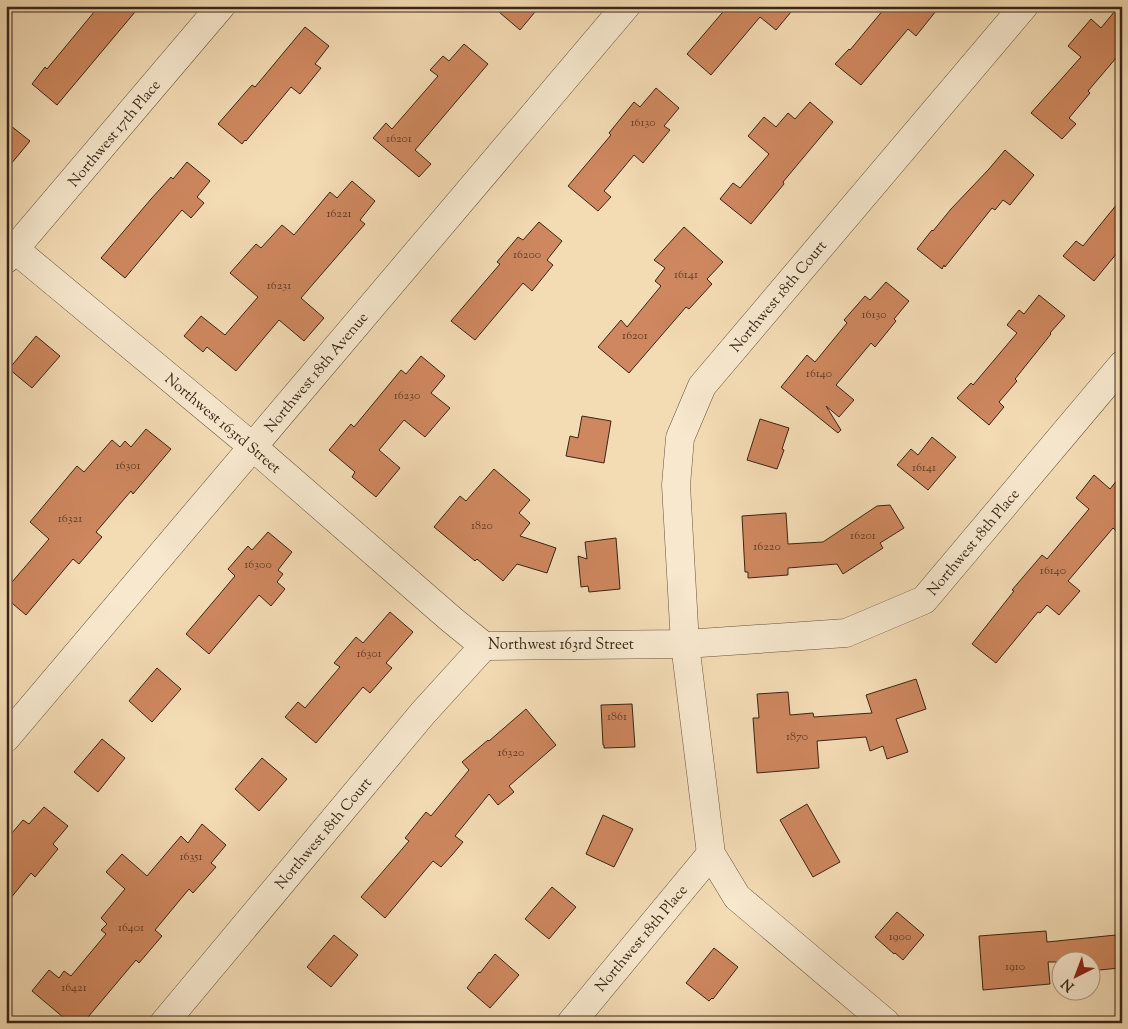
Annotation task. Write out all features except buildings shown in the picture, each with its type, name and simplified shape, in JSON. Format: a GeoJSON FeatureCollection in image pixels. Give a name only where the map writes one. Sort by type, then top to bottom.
{"type":"FeatureCollection","features":[{"type":"Feature","properties":{"kind":"street","name":"Northwest 17th Place"},"geometry":{"type":"LineString","coordinates":[[9,250],[221,6]]}},
{"type":"Feature","properties":{"kind":"street","name":"Northwest 18th Avenue"},"geometry":{"type":"LineString","coordinates":[[6,738],[626,6]]}},
{"type":"Feature","properties":{"kind":"street","name":"Northwest 18th Court"},"geometry":{"type":"LineString","coordinates":[[685,644],[676,485],[680,438],[702,386],[1024,6]]}},
{"type":"Feature","properties":{"kind":"street","name":"Northwest 163rd Street"},"geometry":{"type":"LineString","coordinates":[[9,250],[253,447],[484,646],[685,644]]}},
{"type":"Feature","properties":{"kind":"street","name":"Northwest 18th Place"},"geometry":{"type":"LineString","coordinates":[[685,644],[846,633],[924,600],[1122,365]]}},
{"type":"Feature","properties":{"kind":"street"},"geometry":{"type":"LineString","coordinates":[[685,644],[712,854],[737,897],[886,1023]]}},
{"type":"Feature","properties":{"kind":"street","name":"Northwest 18th Court"},"geometry":{"type":"LineString","coordinates":[[164,1023],[423,713],[484,646]]}},
{"type":"Feature","properties":{"kind":"street","name":"Northwest 18th Place"},"geometry":{"type":"LineString","coordinates":[[571,1023],[712,854]]}}]}
